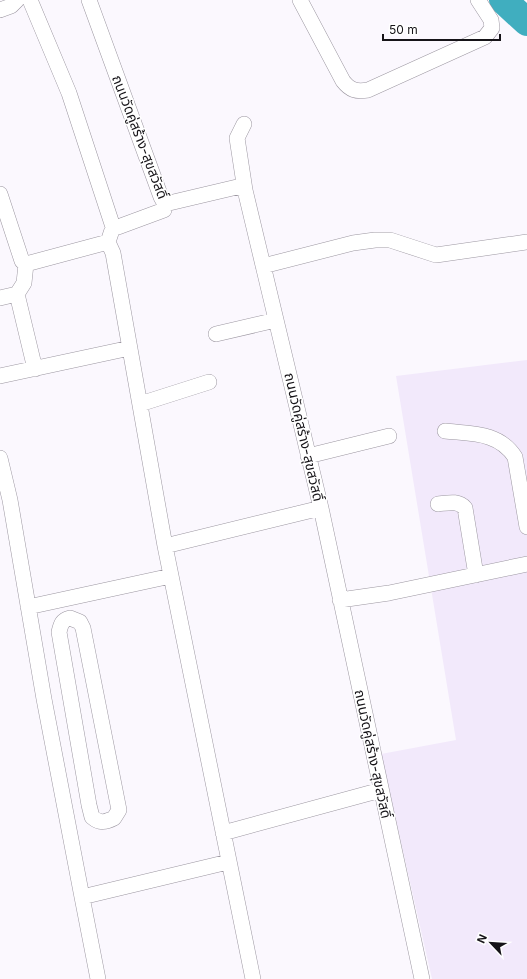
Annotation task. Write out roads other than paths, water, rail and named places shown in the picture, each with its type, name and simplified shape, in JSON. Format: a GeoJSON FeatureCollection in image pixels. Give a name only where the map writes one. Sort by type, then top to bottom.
{"type":"FeatureCollection","features":[{"type":"Feature","properties":{"kind":"street"},"geometry":{"type":"LineString","coordinates":[[0,10],[11,6],[17,0]]}},
{"type":"Feature","properties":{"kind":"street"},"geometry":{"type":"LineString","coordinates":[[30,0],[69,93],[112,227],[108,242],[113,253],[165,546],[253,979]]}},
{"type":"Feature","properties":{"kind":"street","name":"ถนนวัดคู่สร้าง-สุขสวัสดิ์"},"geometry":{"type":"LineString","coordinates":[[89,0],[161,197],[165,204],[237,187],[245,190],[321,508],[422,979]]}},
{"type":"Feature","properties":{"kind":"street"},"geometry":{"type":"LineString","coordinates":[[300,0],[342,81],[348,88],[358,91],[368,90],[485,37],[492,28],[491,20],[478,0]]}},
{"type":"Feature","properties":{"kind":"street"},"geometry":{"type":"LineString","coordinates":[[244,124],[237,138],[245,190]]}},
{"type":"Feature","properties":{"kind":"street"},"geometry":{"type":"LineString","coordinates":[[0,194],[22,261],[26,264]]}},
{"type":"Feature","properties":{"kind":"street"},"geometry":{"type":"LineString","coordinates":[[112,227],[118,227],[164,210],[165,204]]}},
{"type":"Feature","properties":{"kind":"street"},"geometry":{"type":"LineString","coordinates":[[263,266],[353,243],[375,240],[390,240],[436,255],[527,242]]}},
{"type":"Feature","properties":{"kind":"street"},"geometry":{"type":"LineString","coordinates":[[26,264],[108,242]]}},
{"type":"Feature","properties":{"kind":"street"},"geometry":{"type":"LineString","coordinates":[[0,298],[17,294],[24,283],[26,264]]}},
{"type":"Feature","properties":{"kind":"street"},"geometry":{"type":"LineString","coordinates":[[17,294],[35,369]]}},
{"type":"Feature","properties":{"kind":"street"},"geometry":{"type":"LineString","coordinates":[[216,334],[276,320]]}},
{"type":"Feature","properties":{"kind":"street"},"geometry":{"type":"LineString","coordinates":[[0,376],[130,348]]}},
{"type":"Feature","properties":{"kind":"street"},"geometry":{"type":"LineString","coordinates":[[140,404],[209,382]]}},
{"type":"Feature","properties":{"kind":"street"},"geometry":{"type":"LineString","coordinates":[[445,431],[487,435],[509,448],[515,457],[527,527]]}},
{"type":"Feature","properties":{"kind":"street"},"geometry":{"type":"LineString","coordinates":[[308,456],[390,436]]}},
{"type":"Feature","properties":{"kind":"street"},"geometry":{"type":"LineString","coordinates":[[0,458],[10,500],[65,811],[98,979]]}},
{"type":"Feature","properties":{"kind":"street"},"geometry":{"type":"LineString","coordinates":[[438,504],[456,502],[465,508],[476,575]]}},
{"type":"Feature","properties":{"kind":"street"},"geometry":{"type":"LineString","coordinates":[[165,546],[321,508]]}},
{"type":"Feature","properties":{"kind":"street"},"geometry":{"type":"LineString","coordinates":[[340,600],[389,593],[527,564]]}},
{"type":"Feature","properties":{"kind":"street"},"geometry":{"type":"LineString","coordinates":[[28,607],[171,576]]}},
{"type":"Feature","properties":{"kind":"street"},"geometry":{"type":"LineString","coordinates":[[70,618],[80,622],[83,628],[119,810],[114,818],[100,822],[92,817],[89,805],[59,632],[61,624],[65,619],[70,618]]}},
{"type":"Feature","properties":{"kind":"street"},"geometry":{"type":"LineString","coordinates":[[223,833],[381,790]]}},
{"type":"Feature","properties":{"kind":"street"},"geometry":{"type":"LineString","coordinates":[[65,811],[89,805]]}},
{"type":"Feature","properties":{"kind":"street"},"geometry":{"type":"LineString","coordinates":[[82,897],[228,862]]}},
{"type":"Feature","properties":{"kind":"waterway"},"geometry":{"type":"LineString","coordinates":[[503,0],[527,22]]}}]}
